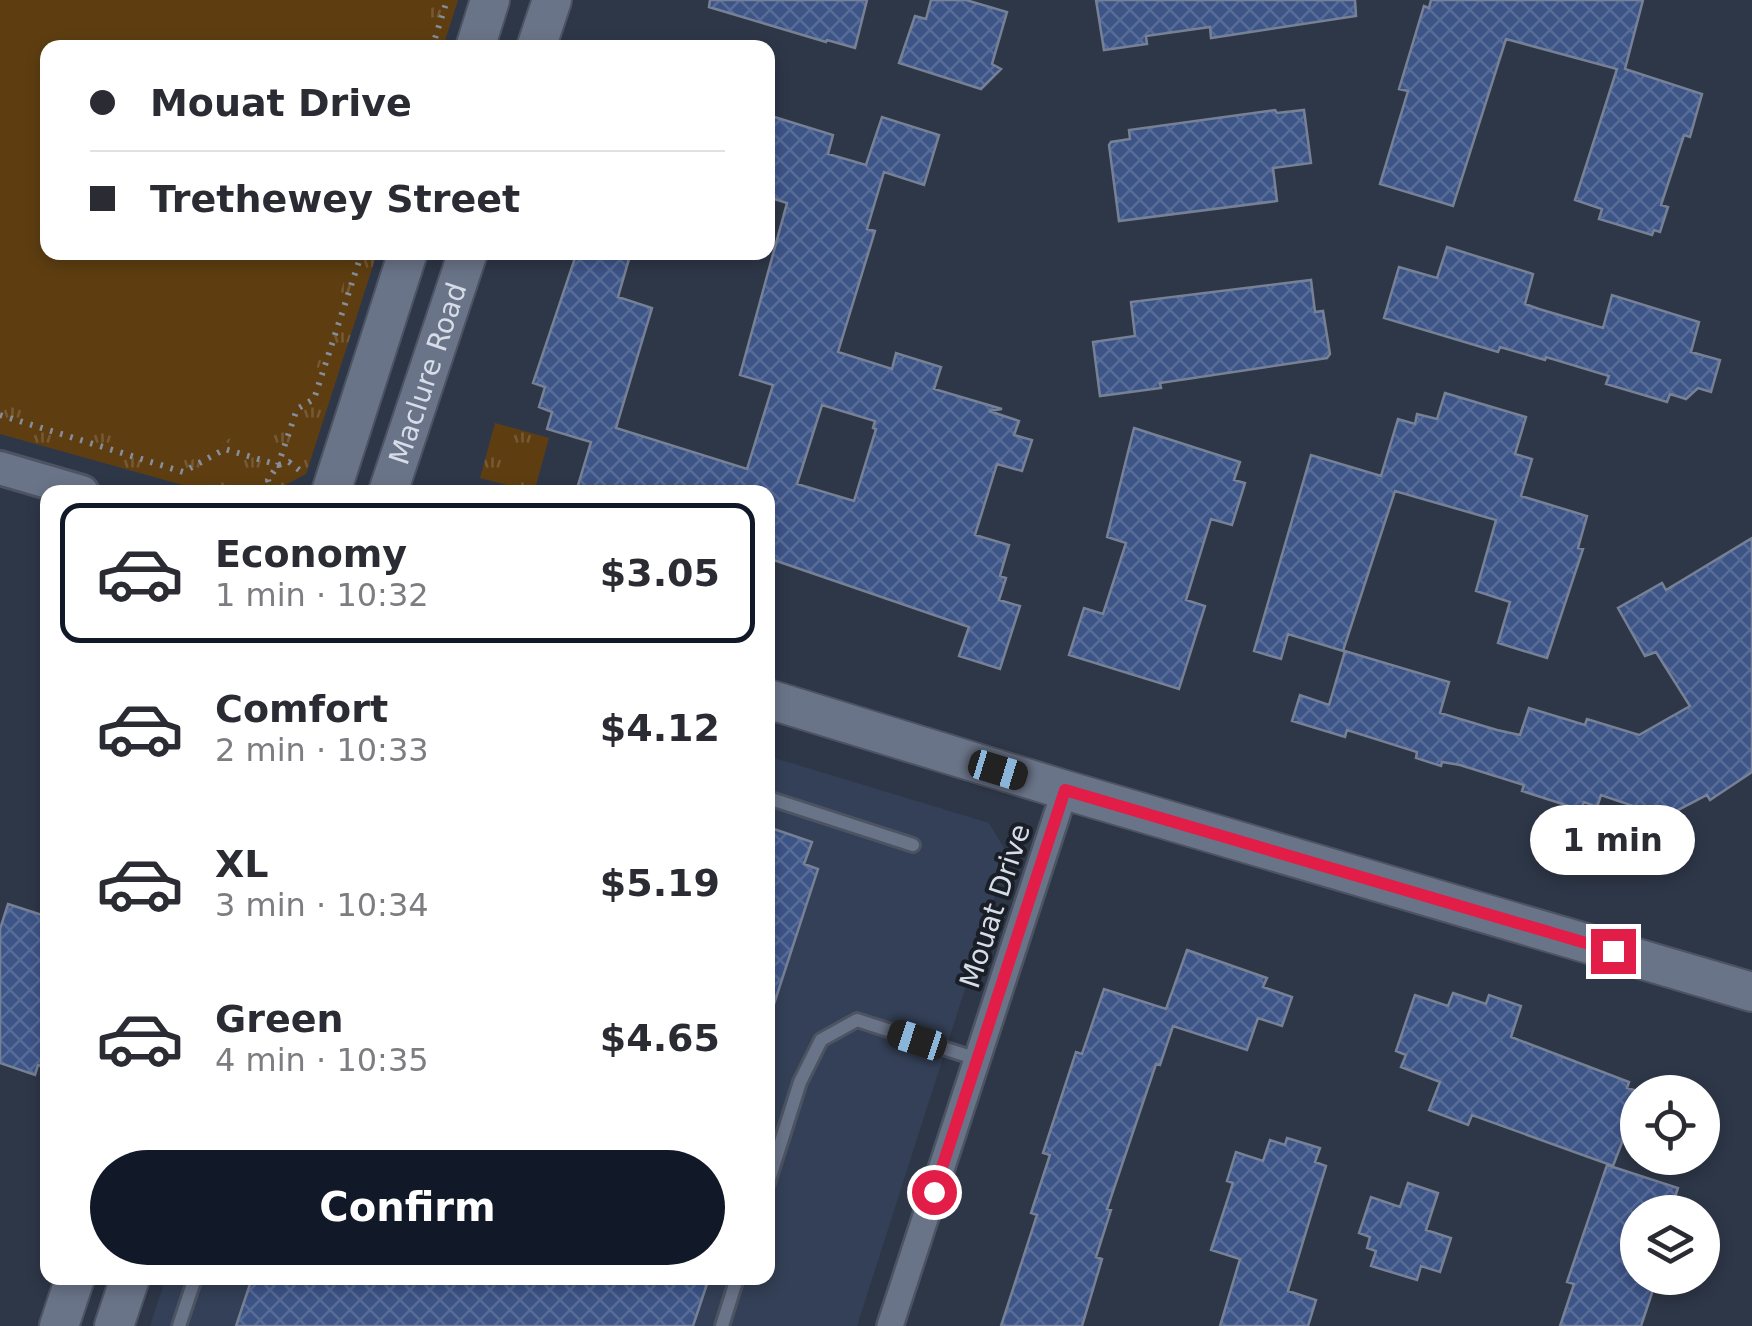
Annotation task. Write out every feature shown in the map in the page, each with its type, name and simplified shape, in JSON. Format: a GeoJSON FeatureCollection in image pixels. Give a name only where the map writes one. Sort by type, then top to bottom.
{"type":"FeatureCollection","features":[{"type":"Feature","properties":{"kind":"main road"},"geometry":{"type":"LineString","coordinates":[[478,40],[490,0]]}},
{"type":"Feature","properties":{"kind":"main road"},"geometry":{"type":"LineString","coordinates":[[539,40],[552,0]]}},
{"type":"Feature","properties":{"kind":"main road","name":"Maclure Road"},"geometry":{"type":"LineString","coordinates":[[319,485],[405,260]]}},
{"type":"Feature","properties":{"kind":"main road","name":"Maclure Road"},"geometry":{"type":"LineString","coordinates":[[395,485],[465,260]]}},
{"type":"Feature","properties":{"kind":"main road"},"geometry":{"type":"LineString","coordinates":[[775,701],[1752,992]]}},
{"type":"Feature","properties":{"kind":"main road"},"geometry":{"type":"LineString","coordinates":[[59,1326],[73,1285]]}},
{"type":"Feature","properties":{"kind":"main road"},"geometry":{"type":"LineString","coordinates":[[114,1326],[128,1285]]}},
{"type":"Feature","properties":{"kind":"street"},"geometry":{"type":"LineString","coordinates":[[0,468],[58,485]]}},
{"type":"Feature","properties":{"kind":"street","name":"Mouat Drive"},"geometry":{"type":"LineString","coordinates":[[890,1326],[1065,790]]}},
{"type":"Feature","properties":{"kind":"lane"},"geometry":{"type":"LineString","coordinates":[[775,800],[913,845]]}},
{"type":"Feature","properties":{"kind":"lane"},"geometry":{"type":"LineString","coordinates":[[775,1161],[800,1082],[821,1040],[856,1020],[977,1059]]}},
{"type":"Feature","properties":{"kind":"lane"},"geometry":{"type":"LineString","coordinates":[[179,1326],[193,1285]]}},
{"type":"Feature","properties":{"kind":"lane"},"geometry":{"type":"LineString","coordinates":[[722,1326],[735,1285]]}},
{"type":"Feature","properties":{"kind":"path"},"geometry":{"type":"LineString","coordinates":[[434,40],[447,0]]}},
{"type":"Feature","properties":{"kind":"path"},"geometry":{"type":"LineString","coordinates":[[270,485],[268,480],[278,464],[297,409],[314,399],[359,260]]}},
{"type":"Feature","properties":{"kind":"path"},"geometry":{"type":"LineString","coordinates":[[0,414],[183,472],[226,449],[278,464],[294,464],[315,485]]}},
{"type":"Feature","properties":{"kind":"shaded area"},"geometry":{"type":"Polygon","coordinates":[[[775,758],[989,823],[1008,855],[857,1326],[150,1326],[164,1285],[775,1285],[775,758]]]}},
{"type":"Feature","properties":{"kind":"green space"},"geometry":{"type":"Polygon","coordinates":[[[0,0],[458,0],[445,40],[40,40],[40,260],[375,260],[306,474],[285,485],[183,485],[0,434],[0,0]]]}},
{"type":"Feature","properties":{"kind":"green space"},"geometry":{"type":"Polygon","coordinates":[[[0,0],[434,0],[421,40],[40,40],[40,260],[351,260],[308,394],[190,461],[0,401],[0,0]]]}},
{"type":"Feature","properties":{"kind":"green space"},"geometry":{"type":"Polygon","coordinates":[[[495,423],[549,438],[536,485],[507,485],[480,478],[495,423]]]}},
{"type":"Feature","properties":{"kind":"building"},"geometry":{"type":"Polygon","coordinates":[[[710,0],[867,0],[855,48],[709,7],[710,0]]]}},
{"type":"Feature","properties":{"kind":"building"},"geometry":{"type":"Polygon","coordinates":[[[931,0],[966,0],[1007,12],[992,64],[1001,69],[981,89],[899,63],[915,16],[926,19],[931,0]]]}},
{"type":"Feature","properties":{"kind":"building"},"geometry":{"type":"Polygon","coordinates":[[[1096,0],[1355,0],[1356,16],[1211,38],[1210,27],[1146,36],[1147,44],[1104,50],[1096,0]]]}},
{"type":"Feature","properties":{"kind":"building"},"geometry":{"type":"Polygon","coordinates":[[[1431,0],[1643,0],[1625,69],[1702,94],[1690,137],[1684,135],[1661,205],[1668,207],[1660,232],[1654,230],[1652,235],[1599,219],[1602,209],[1575,200],[1617,69],[1506,39],[1453,206],[1380,184],[1408,91],[1399,89],[1424,6],[1429,8],[1431,0]]]}},
{"type":"Feature","properties":{"kind":"building"},"geometry":{"type":"Polygon","coordinates":[[[1275,110],[1304,110],[1311,163],[1273,168],[1277,201],[1119,221],[1111,142],[1130,139],[1129,130],[1275,110]]]}},
{"type":"Feature","properties":{"kind":"building"},"geometry":{"type":"Polygon","coordinates":[[[775,117],[833,135],[828,154],[866,165],[882,117],[939,135],[924,185],[884,172],[867,229],[875,231],[838,352],[892,369],[896,353],[941,367],[934,389],[1002,409],[989,411],[1019,421],[1014,435],[1032,440],[1022,471],[997,464],[975,535],[1009,545],[1000,576],[1006,578],[999,600],[1020,606],[1000,669],[959,656],[969,627],[775,560],[775,485],[578,485],[591,442],[547,429],[552,412],[539,407],[545,387],[533,383],[574,260],[629,260],[618,297],[652,308],[616,428],[747,469],[773,385],[740,375],[771,260],[775,260],[787,203],[775,199],[775,117]],[[822,405],[797,484],[854,501],[876,429],[875,421],[822,405]]]}},
{"type":"Feature","properties":{"kind":"building"},"geometry":{"type":"Polygon","coordinates":[[[1447,247],[1533,274],[1525,304],[1539,309],[1603,328],[1612,295],[1699,322],[1691,352],[1720,360],[1711,392],[1698,388],[1686,399],[1670,394],[1667,402],[1606,384],[1609,376],[1546,357],[1545,360],[1500,347],[1498,352],[1384,318],[1399,267],[1437,278],[1447,247]]]}},
{"type":"Feature","properties":{"kind":"building"},"geometry":{"type":"Polygon","coordinates":[[[1311,280],[1315,312],[1323,311],[1330,354],[1327,358],[1100,396],[1093,342],[1135,336],[1131,302],[1311,280]]]}},
{"type":"Feature","properties":{"kind":"building"},"geometry":{"type":"Polygon","coordinates":[[[1445,393],[1526,417],[1515,454],[1532,459],[1521,496],[1587,516],[1578,548],[1583,549],[1547,658],[1498,643],[1510,602],[1476,591],[1496,520],[1395,491],[1343,651],[1288,634],[1281,659],[1254,651],[1311,455],[1381,476],[1398,419],[1415,424],[1417,414],[1437,419],[1445,393]]]}},
{"type":"Feature","properties":{"kind":"building"},"geometry":{"type":"Polygon","coordinates":[[[1134,428],[1240,462],[1234,480],[1245,483],[1232,525],[1211,519],[1186,600],[1205,606],[1179,689],[1069,655],[1084,608],[1103,614],[1126,543],[1107,537],[1134,428]]]}},
{"type":"Feature","properties":{"kind":"building"},"geometry":{"type":"Polygon","coordinates":[[[1752,538],[1752,772],[1710,800],[1707,795],[1651,824],[1642,809],[1601,795],[1597,807],[1584,802],[1581,810],[1522,791],[1524,785],[1460,765],[1442,762],[1441,766],[1416,758],[1417,752],[1347,730],[1345,737],[1292,721],[1300,695],[1329,705],[1345,651],[1449,682],[1440,713],[1497,730],[1520,735],[1529,708],[1585,725],[1587,719],[1639,735],[1690,706],[1656,652],[1645,656],[1618,608],[1662,583],[1666,590],[1752,538]]]}},
{"type":"Feature","properties":{"kind":"building"},"geometry":{"type":"Polygon","coordinates":[[[775,829],[812,842],[804,864],[818,869],[775,1001],[775,829]]]}},
{"type":"Feature","properties":{"kind":"building"},"geometry":{"type":"Polygon","coordinates":[[[8,904],[40,914],[40,1066],[35,1075],[0,1063],[0,929],[8,904]]]}},
{"type":"Feature","properties":{"kind":"building"},"geometry":{"type":"Polygon","coordinates":[[[1187,950],[1267,978],[1263,987],[1292,997],[1282,1026],[1258,1018],[1247,1050],[1173,1026],[1160,1065],[1156,1064],[1107,1209],[1111,1210],[1096,1257],[1102,1259],[1082,1326],[1001,1326],[1037,1215],[1031,1213],[1050,1155],[1043,1153],[1076,1052],[1082,1054],[1104,989],[1166,1009],[1187,950]]]}},
{"type":"Feature","properties":{"kind":"building"},"geometry":{"type":"Polygon","coordinates":[[[1453,993],[1486,1004],[1489,995],[1521,1006],[1511,1037],[1620,1079],[1620,1148],[1613,1166],[1472,1115],[1468,1125],[1429,1110],[1440,1082],[1401,1067],[1406,1055],[1396,1051],[1415,995],[1448,1006],[1453,993]]]}},
{"type":"Feature","properties":{"kind":"building"},"geometry":{"type":"Polygon","coordinates":[[[1287,1138],[1320,1148],[1315,1162],[1326,1166],[1288,1291],[1316,1300],[1308,1326],[1220,1326],[1240,1259],[1211,1250],[1233,1183],[1227,1181],[1236,1152],[1263,1161],[1270,1140],[1285,1145],[1287,1138]]]}},
{"type":"Feature","properties":{"kind":"building"},"geometry":{"type":"Polygon","coordinates":[[[1607,1165],[1620,1169],[1620,1175],[1638,1175],[1678,1188],[1676,1195],[1620,1195],[1620,1295],[1651,1295],[1641,1326],[1560,1326],[1574,1284],[1567,1282],[1607,1165]]]}},
{"type":"Feature","properties":{"kind":"building"},"geometry":{"type":"Polygon","coordinates":[[[1408,1183],[1438,1193],[1426,1230],[1451,1238],[1440,1272],[1421,1266],[1417,1280],[1371,1266],[1376,1251],[1367,1248],[1370,1237],[1359,1233],[1371,1197],[1400,1207],[1408,1183]]]}},
{"type":"Feature","properties":{"kind":"building"},"geometry":{"type":"Polygon","coordinates":[[[250,1285],[707,1285],[693,1326],[236,1326],[250,1285]]]}},
{"type":"Feature","properties":{"kind":"route"},"geometry":{"type":"LineString","coordinates":[[934,1192],[1065,790],[1613,951]]}}]}
